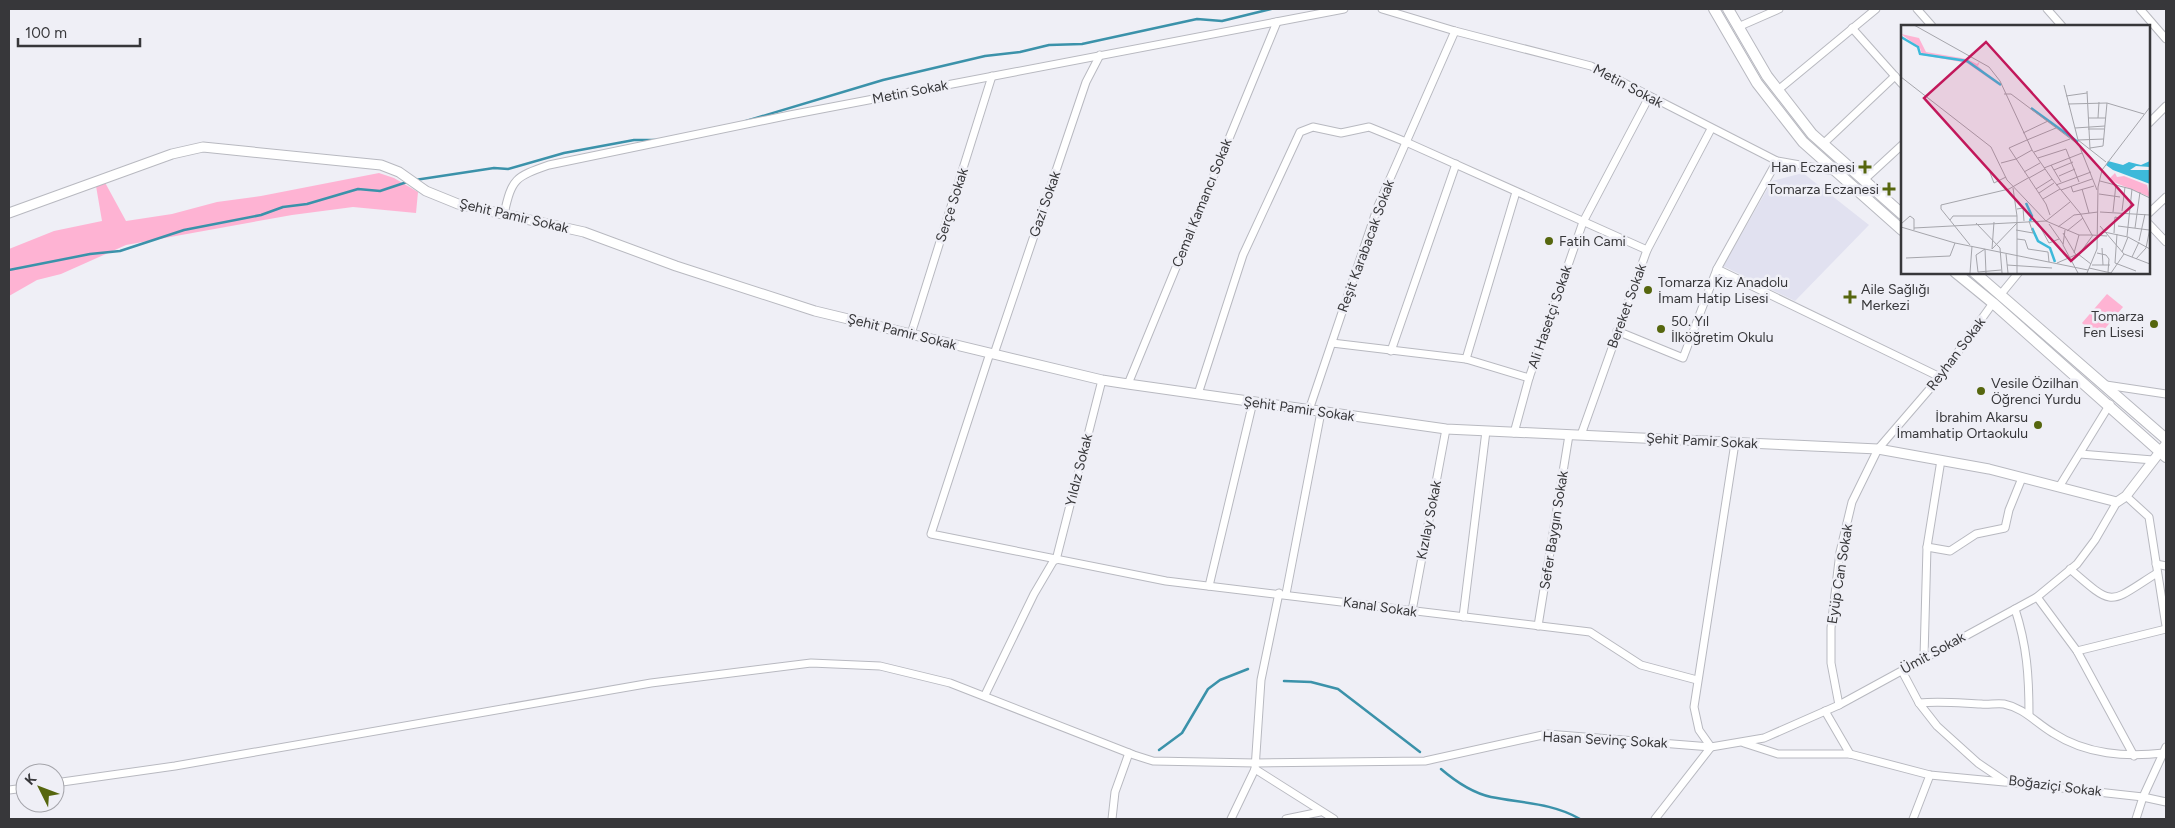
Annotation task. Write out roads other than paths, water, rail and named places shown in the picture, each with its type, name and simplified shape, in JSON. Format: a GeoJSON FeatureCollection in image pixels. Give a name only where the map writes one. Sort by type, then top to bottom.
{"type":"FeatureCollection","features":[{"type":"Feature","properties":{"kind":"main road"},"geometry":{"type":"LineString","coordinates":[[1714,9],[1757,83],[1804,142],[1901,229]]}},
{"type":"Feature","properties":{"kind":"main road"},"geometry":{"type":"LineString","coordinates":[[1728,9],[1767,76],[1812,134],[1901,213]]}},
{"type":"Feature","properties":{"kind":"main road"},"geometry":{"type":"LineString","coordinates":[[1957,274],[2164,450]]}},
{"type":"Feature","properties":{"kind":"main road"},"geometry":{"type":"LineString","coordinates":[[1976,274],[2166,439]]}},
{"type":"Feature","properties":{"kind":"main road"},"geometry":{"type":"LineString","coordinates":[[1993,303],[2000,294]]}},
{"type":"Feature","properties":{"kind":"street","name":"Metin Sokak"},"geometry":{"type":"LineString","coordinates":[[504,214],[508,194],[520,175],[548,165],[790,115],[1344,9]]}},
{"type":"Feature","properties":{"kind":"street","name":"Metin Sokak"},"geometry":{"type":"LineString","coordinates":[[1382,9],[1455,31],[1591,66],[1711,129],[1777,161],[1837,172]]}},
{"type":"Feature","properties":{"kind":"street"},"geometry":{"type":"LineString","coordinates":[[1738,27],[1779,9]]}},
{"type":"Feature","properties":{"kind":"street"},"geometry":{"type":"LineString","coordinates":[[1778,90],[1876,9]]}},
{"type":"Feature","properties":{"kind":"street"},"geometry":{"type":"LineString","coordinates":[[1917,9],[1931,25]]}},
{"type":"Feature","properties":{"kind":"street"},"geometry":{"type":"LineString","coordinates":[[2047,9],[2061,25]]}},
{"type":"Feature","properties":{"kind":"street"},"geometry":{"type":"LineString","coordinates":[[2140,9],[2166,39]]}},
{"type":"Feature","properties":{"kind":"street","name":"Cemal Kamancı Sokak"},"geometry":{"type":"LineString","coordinates":[[1128,384],[1276,22]]}},
{"type":"Feature","properties":{"kind":"street"},"geometry":{"type":"LineString","coordinates":[[1852,28],[1901,83]]}},
{"type":"Feature","properties":{"kind":"street","name":"Reşit Karabacak Sokak"},"geometry":{"type":"LineString","coordinates":[[1309,410],[1378,206],[1455,31]]}},
{"type":"Feature","properties":{"kind":"street","name":"Gazi Sokak"},"geometry":{"type":"LineString","coordinates":[[931,534],[1086,82],[1100,56]]}},
{"type":"Feature","properties":{"kind":"street","name":"Serçe Sokak"},"geometry":{"type":"LineString","coordinates":[[911,334],[992,76]]}},
{"type":"Feature","properties":{"kind":"street"},"geometry":{"type":"LineString","coordinates":[[1823,144],[1895,76]]}},
{"type":"Feature","properties":{"kind":"street","name":"Ali Hasetçi Sokak"},"geometry":{"type":"LineString","coordinates":[[1514,433],[1529,378],[1583,222],[1650,97]]}},
{"type":"Feature","properties":{"kind":"street"},"geometry":{"type":"LineString","coordinates":[[2150,121],[2166,106]]}},
{"type":"Feature","properties":{"kind":"street"},"geometry":{"type":"LineString","coordinates":[[1198,394],[1243,254],[1300,132],[1312,127],[1341,133],[1369,127],[1647,250]]}},
{"type":"Feature","properties":{"kind":"street","name":"Bereket Sokak"},"geometry":{"type":"LineString","coordinates":[[1581,436],[1647,250],[1711,129]]}},
{"type":"Feature","properties":{"kind":"street"},"geometry":{"type":"LineString","coordinates":[[1864,180],[1901,146]]}},
{"type":"Feature","properties":{"kind":"street","name":"Şehit Pamir Sokak"},"geometry":{"type":"LineString","coordinates":[[9,214],[172,154],[203,147],[381,166],[399,172],[426,191],[458,204],[584,232],[676,266],[798,306],[1102,380],[1446,429],[1878,449],[1941,460],[2117,502]]}},
{"type":"Feature","properties":{"kind":"street"},"geometry":{"type":"LineString","coordinates":[[1618,331],[1683,358],[1717,269],[1777,161]]}},
{"type":"Feature","properties":{"kind":"street"},"geometry":{"type":"LineString","coordinates":[[1391,351],[1456,164]]}},
{"type":"Feature","properties":{"kind":"street"},"geometry":{"type":"LineString","coordinates":[[1466,359],[1516,192]]}},
{"type":"Feature","properties":{"kind":"street"},"geometry":{"type":"LineString","coordinates":[[2150,212],[2166,198]]}},
{"type":"Feature","properties":{"kind":"street"},"geometry":{"type":"LineString","coordinates":[[2150,225],[2166,242]]}},
{"type":"Feature","properties":{"kind":"street"},"geometry":{"type":"LineString","coordinates":[[1717,269],[1940,377]]}},
{"type":"Feature","properties":{"kind":"street"},"geometry":{"type":"LineString","coordinates":[[2000,294],[2018,274]]}},
{"type":"Feature","properties":{"kind":"street","name":"Reyhan Sokak"},"geometry":{"type":"LineString","coordinates":[[1878,449],[1940,377],[1993,303]]}},
{"type":"Feature","properties":{"kind":"street"},"geometry":{"type":"LineString","coordinates":[[1332,343],[1466,359],[1529,378]]}},
{"type":"Feature","properties":{"kind":"street","name":"Yıldız Sokak"},"geometry":{"type":"LineString","coordinates":[[985,695],[1034,594],[1055,560],[1102,380]]}},
{"type":"Feature","properties":{"kind":"street"},"geometry":{"type":"LineString","coordinates":[[2106,385],[2166,394]]}},
{"type":"Feature","properties":{"kind":"street"},"geometry":{"type":"LineString","coordinates":[[1209,586],[1253,402]]}},
{"type":"Feature","properties":{"kind":"street"},"geometry":{"type":"LineString","coordinates":[[2059,487],[2110,404]]}},
{"type":"Feature","properties":{"kind":"street"},"geometry":{"type":"LineString","coordinates":[[1231,819],[1255,766],[1261,680],[1283,594],[1320,412]]}},
{"type":"Feature","properties":{"kind":"street","name":"Kızılay Sokak"},"geometry":{"type":"LineString","coordinates":[[1412,612],[1446,429]]}},
{"type":"Feature","properties":{"kind":"street"},"geometry":{"type":"LineString","coordinates":[[1463,617],[1486,432]]}},
{"type":"Feature","properties":{"kind":"street","name":"Sefer Baygın Sokak"},"geometry":{"type":"LineString","coordinates":[[1538,626],[1569,435]]}},
{"type":"Feature","properties":{"kind":"street"},"geometry":{"type":"LineString","coordinates":[[1658,819],[1711,747],[1699,730],[1694,707],[1735,443]]}},
{"type":"Feature","properties":{"kind":"street","name":"Eyüp Can Sokak"},"geometry":{"type":"LineString","coordinates":[[1839,705],[1831,663],[1831,628],[1840,552],[1852,502],[1878,449]]}},
{"type":"Feature","properties":{"kind":"street"},"geometry":{"type":"LineString","coordinates":[[2117,502],[2126,496],[2153,460],[2164,450]]}},
{"type":"Feature","properties":{"kind":"street"},"geometry":{"type":"LineString","coordinates":[[2080,454],[2153,460]]}},
{"type":"Feature","properties":{"kind":"street"},"geometry":{"type":"LineString","coordinates":[[1924,657],[1927,546],[1941,460]]}},
{"type":"Feature","properties":{"kind":"street"},"geometry":{"type":"LineString","coordinates":[[1927,546],[1950,551],[1976,534],[2005,528],[2009,510],[2022,478]]}},
{"type":"Feature","properties":{"kind":"street"},"geometry":{"type":"LineString","coordinates":[[2077,651],[2166,627],[2149,517],[2126,496]]}},
{"type":"Feature","properties":{"kind":"street","name":"Ümit Sokak"},"geometry":{"type":"LineString","coordinates":[[1711,747],[1764,738],[1839,705],[2037,597],[2070,569],[2095,540],[2117,502]]}},
{"type":"Feature","properties":{"kind":"street","name":"Kanal Sokak"},"geometry":{"type":"LineString","coordinates":[[931,534],[1166,581],[1590,632],[1641,665],[1697,680]]}},
{"type":"Feature","properties":{"kind":"street"},"geometry":{"type":"LineString","coordinates":[[2156,564],[2166,566]]}},
{"type":"Feature","properties":{"kind":"street"},"geometry":{"type":"LineString","coordinates":[[2070,569],[2101,595],[2113,598],[2121,596],[2158,573]]}},
{"type":"Feature","properties":{"kind":"street"},"geometry":{"type":"LineString","coordinates":[[2037,597],[2077,651],[2134,756]]}},
{"type":"Feature","properties":{"kind":"street"},"geometry":{"type":"LineString","coordinates":[[2015,609],[2025,641],[2029,715]]}},
{"type":"Feature","properties":{"kind":"street"},"geometry":{"type":"LineString","coordinates":[[65,782],[175,766],[651,683],[810,663],[880,666],[950,683],[985,695],[1132,754],[1153,760],[1255,766],[1320,812],[1334,819]]}},
{"type":"Feature","properties":{"kind":"street","name":"Boğaziçi Sokak"},"geometry":{"type":"LineString","coordinates":[[1902,671],[1919,703],[1937,726],[1978,763],[2006,782],[2143,796],[2166,802]]}},
{"type":"Feature","properties":{"kind":"street"},"geometry":{"type":"LineString","coordinates":[[1919,703],[1943,701],[2004,704],[2029,715],[2052,733],[2074,745],[2104,753],[2134,756],[2165,750]]}},
{"type":"Feature","properties":{"kind":"street"},"geometry":{"type":"LineString","coordinates":[[1825,711],[1850,754]]}},
{"type":"Feature","properties":{"kind":"street","name":"Hasan Sevinç Sokak"},"geometry":{"type":"LineString","coordinates":[[1255,766],[1425,761],[1546,734],[1711,747]]}},
{"type":"Feature","properties":{"kind":"street"},"geometry":{"type":"LineString","coordinates":[[1742,742],[1778,754],[1850,754],[1930,775],[2006,782]]}},
{"type":"Feature","properties":{"kind":"street"},"geometry":{"type":"LineString","coordinates":[[2136,819],[2143,796],[2165,750]]}},
{"type":"Feature","properties":{"kind":"street"},"geometry":{"type":"LineString","coordinates":[[1112,819],[1115,792],[1132,754]]}},
{"type":"Feature","properties":{"kind":"street"},"geometry":{"type":"LineString","coordinates":[[1914,819],[1930,775]]}},
{"type":"Feature","properties":{"kind":"street"},"geometry":{"type":"LineString","coordinates":[[1286,819],[1320,812]]}},
{"type":"Feature","properties":{"kind":"waterway"},"geometry":{"type":"LineString","coordinates":[[746,121],[883,80],[985,56],[1020,52],[1049,45],[1082,44],[1197,19],[1222,21],[1271,9]]}},
{"type":"Feature","properties":{"kind":"waterway"},"geometry":{"type":"LineString","coordinates":[[415,180],[494,168],[508,169],[564,153],[634,140],[657,140]]}},
{"type":"Feature","properties":{"kind":"waterway"},"geometry":{"type":"LineString","coordinates":[[9,270],[90,254],[120,251],[184,230],[261,215],[283,207],[307,204],[358,189],[380,191],[407,182]]}},
{"type":"Feature","properties":{"kind":"waterway"},"geometry":{"type":"LineString","coordinates":[[1159,750],[1182,733],[1208,689],[1220,680],[1248,669]]}},
{"type":"Feature","properties":{"kind":"waterway"},"geometry":{"type":"LineString","coordinates":[[1284,681],[1311,682],[1338,689],[1420,752]]}},
{"type":"Feature","properties":{"kind":"waterway"},"geometry":{"type":"LineString","coordinates":[[1441,769],[1464,786],[1478,793],[1491,797],[1537,804],[1559,810],[1580,819]]}},
{"type":"Feature","properties":{"kind":"place","name":"Han Eczanesi"},"geometry":{"type":"Point","coordinates":[1865,167]}},
{"type":"Feature","properties":{"kind":"place","name":"Tomarza Eczanesi"},"geometry":{"type":"Point","coordinates":[1889,189]}},
{"type":"Feature","properties":{"kind":"place","name":"Fatih Cami"},"geometry":{"type":"Point","coordinates":[1549,241]}},
{"type":"Feature","properties":{"kind":"place","name":"Tomarza Kız Anadolu İmam Hatip Lisesi"},"geometry":{"type":"Point","coordinates":[1648,290]}},
{"type":"Feature","properties":{"kind":"place","name":"Aile Sağlığı Merkezi"},"geometry":{"type":"Point","coordinates":[1850,297]}},
{"type":"Feature","properties":{"kind":"place","name":"Tomarza Fen Lisesi"},"geometry":{"type":"Point","coordinates":[2154,324]}},
{"type":"Feature","properties":{"kind":"place","name":"50. Yıl İlköğretim Okulu"},"geometry":{"type":"Point","coordinates":[1661,329]}},
{"type":"Feature","properties":{"kind":"place","name":"Vesile Özilhan Öğrenci Yurdu"},"geometry":{"type":"Point","coordinates":[1981,391]}},
{"type":"Feature","properties":{"kind":"place","name":"İbrahim Akarsu İmamhatip Ortaokulu"},"geometry":{"type":"Point","coordinates":[2038,425]}}]}
